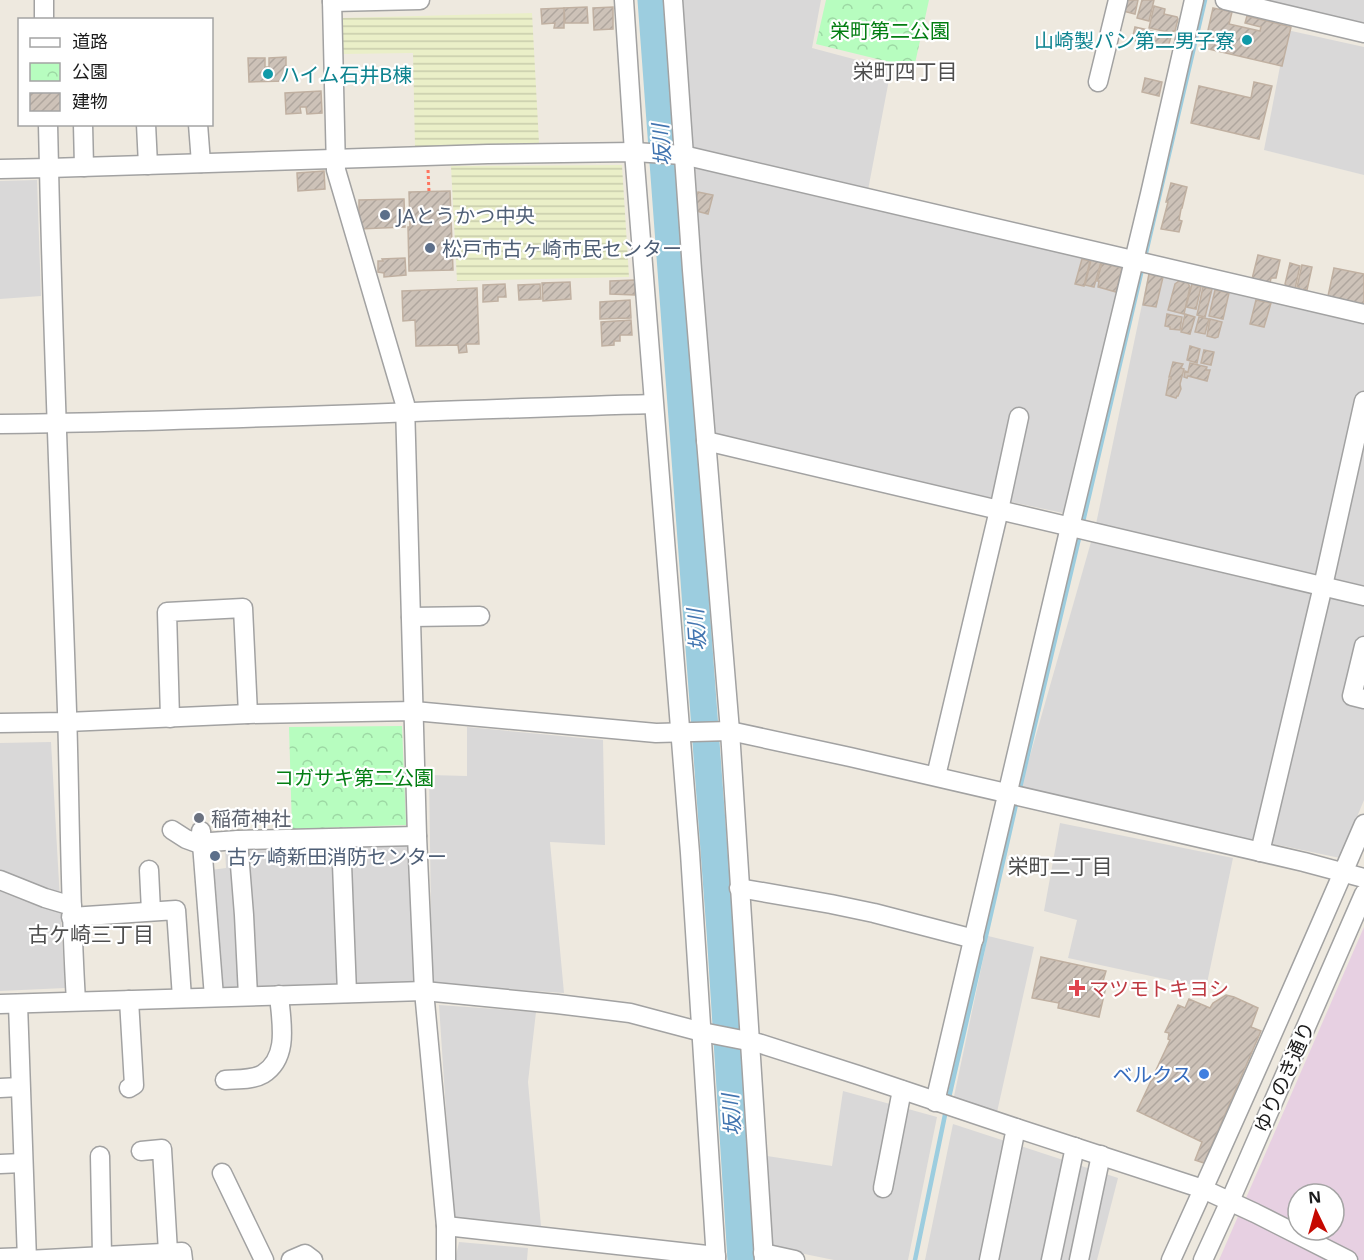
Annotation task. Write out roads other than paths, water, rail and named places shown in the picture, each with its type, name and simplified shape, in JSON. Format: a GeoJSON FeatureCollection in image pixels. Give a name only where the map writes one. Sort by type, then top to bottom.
{"type":"FeatureCollection","features":[{"type":"Feature","properties":{"kind":"street"},"geometry":{"type":"LineString","coordinates":[[44,0],[44,18]]}},
{"type":"Feature","properties":{"kind":"street"},"geometry":{"type":"LineString","coordinates":[[420,0],[332,1],[335,159],[336,170],[406,412],[417,836],[424,991],[446,1226],[446,1260]]}},
{"type":"Feature","properties":{"kind":"street"},"geometry":{"type":"LineString","coordinates":[[446,1226],[716,1258],[705,1032],[653,404],[638,153],[624,0]]}},
{"type":"Feature","properties":{"kind":"street"},"geometry":{"type":"LineString","coordinates":[[672,0],[680,155],[730,731],[747,1042],[762,1212],[763,1257],[795,1260]]}},
{"type":"Feature","properties":{"kind":"street"},"geometry":{"type":"LineString","coordinates":[[1098,82],[1118,0]]}},
{"type":"Feature","properties":{"kind":"street"},"geometry":{"type":"LineString","coordinates":[[943,1104],[974,939],[1014,795],[1140,262],[1150,194],[1194,0]]}},
{"type":"Feature","properties":{"kind":"street"},"geometry":{"type":"LineString","coordinates":[[1225,0],[1364,33]]}},
{"type":"Feature","properties":{"kind":"street"},"geometry":{"type":"LineString","coordinates":[[48,126],[76,1001]]}},
{"type":"Feature","properties":{"kind":"street"},"geometry":{"type":"LineString","coordinates":[[82,126],[84,167]]}},
{"type":"Feature","properties":{"kind":"street"},"geometry":{"type":"LineString","coordinates":[[146,126],[148,165]]}},
{"type":"Feature","properties":{"kind":"street"},"geometry":{"type":"LineString","coordinates":[[198,126],[201,163]]}},
{"type":"Feature","properties":{"kind":"street"},"geometry":{"type":"LineString","coordinates":[[0,170],[488,154],[680,155],[1364,314]]}},
{"type":"Feature","properties":{"kind":"street"},"geometry":{"type":"LineString","coordinates":[[1260,852],[1364,401]]}},
{"type":"Feature","properties":{"kind":"street"},"geometry":{"type":"LineString","coordinates":[[0,424],[328,416],[653,404]]}},
{"type":"Feature","properties":{"kind":"street"},"geometry":{"type":"LineString","coordinates":[[936,776],[999,510],[1018,417]]}},
{"type":"Feature","properties":{"kind":"street"},"geometry":{"type":"LineString","coordinates":[[706,441],[1364,596]]}},
{"type":"Feature","properties":{"kind":"street"},"geometry":{"type":"LineString","coordinates":[[170,718],[167,612],[243,608],[248,714]]}},
{"type":"Feature","properties":{"kind":"street"},"geometry":{"type":"LineString","coordinates":[[411,617],[480,616]]}},
{"type":"Feature","properties":{"kind":"street"},"geometry":{"type":"LineString","coordinates":[[1364,646],[1352,696],[1364,699]]}},
{"type":"Feature","properties":{"kind":"street"},"geometry":{"type":"LineString","coordinates":[[0,723],[248,714],[414,711],[656,734],[730,731],[936,776],[1364,878]]}},
{"type":"Feature","properties":{"kind":"street"},"geometry":{"type":"LineString","coordinates":[[1171,1260],[1332,901],[1364,824]]}},
{"type":"Feature","properties":{"kind":"street"},"geometry":{"type":"LineString","coordinates":[[172,830],[186,839],[417,836]]}},
{"type":"Feature","properties":{"kind":"street"},"geometry":{"type":"LineString","coordinates":[[341,838],[347,993]]}},
{"type":"Feature","properties":{"kind":"street"},"geometry":{"type":"LineString","coordinates":[[200,839],[214,997]]}},
{"type":"Feature","properties":{"kind":"street"},"geometry":{"type":"LineString","coordinates":[[238,840],[248,996]]}},
{"type":"Feature","properties":{"kind":"street"},"geometry":{"type":"LineString","coordinates":[[149,870],[151,911]]}},
{"type":"Feature","properties":{"kind":"street"},"geometry":{"type":"LineString","coordinates":[[0,880],[45,898],[72,912],[176,910],[182,998]]}},
{"type":"Feature","properties":{"kind":"street"},"geometry":{"type":"LineString","coordinates":[[739,888],[853,909],[974,939]]}},
{"type":"Feature","properties":{"kind":"street","name":"ゆりのき通り"},"geometry":{"type":"LineString","coordinates":[[1203,1260],[1364,894]]}},
{"type":"Feature","properties":{"kind":"street"},"geometry":{"type":"LineString","coordinates":[[0,1004],[424,991],[630,1013],[758,1043],[1203,1189],[1348,1260]]}},
{"type":"Feature","properties":{"kind":"street"},"geometry":{"type":"LineString","coordinates":[[225,1080],[262,1074],[273,1064],[280,1053],[282,1036],[279,995]]}},
{"type":"Feature","properties":{"kind":"street"},"geometry":{"type":"LineString","coordinates":[[129,1000],[134,1085],[129,1088]]}},
{"type":"Feature","properties":{"kind":"street"},"geometry":{"type":"LineString","coordinates":[[18,1004],[27,1259]]}},
{"type":"Feature","properties":{"kind":"street"},"geometry":{"type":"LineString","coordinates":[[0,1088],[20,1087]]}},
{"type":"Feature","properties":{"kind":"street"},"geometry":{"type":"LineString","coordinates":[[883,1188],[902,1090]]}},
{"type":"Feature","properties":{"kind":"street"},"geometry":{"type":"LineString","coordinates":[[989,1260],[1016,1128]]}},
{"type":"Feature","properties":{"kind":"street"},"geometry":{"type":"LineString","coordinates":[[1051,1260],[1075,1147]]}},
{"type":"Feature","properties":{"kind":"street"},"geometry":{"type":"LineString","coordinates":[[0,1258],[102,1255],[175,1256],[162,1149],[141,1151]]}},
{"type":"Feature","properties":{"kind":"street"},"geometry":{"type":"LineString","coordinates":[[1079,1260],[1101,1155]]}},
{"type":"Feature","properties":{"kind":"street"},"geometry":{"type":"LineString","coordinates":[[100,1156],[102,1255]]}},
{"type":"Feature","properties":{"kind":"street"},"geometry":{"type":"LineString","coordinates":[[0,1164],[23,1163]]}},
{"type":"Feature","properties":{"kind":"street"},"geometry":{"type":"LineString","coordinates":[[222,1173],[264,1260]]}},
{"type":"Feature","properties":{"kind":"street"},"geometry":{"type":"LineString","coordinates":[[291,1260],[305,1254],[313,1260]]}},
{"type":"Feature","properties":{"kind":"waterway","name":"坂川"},"geometry":{"type":"LineString","coordinates":[[651,0],[720,931],[741,1260]]}},
{"type":"Feature","properties":{"kind":"waterway"},"geometry":{"type":"LineString","coordinates":[[1145,257],[1205,0]]}},
{"type":"Feature","properties":{"kind":"waterway"},"geometry":{"type":"LineString","coordinates":[[1082,526],[1143,265]]}},
{"type":"Feature","properties":{"kind":"waterway"},"geometry":{"type":"LineString","coordinates":[[1019,792],[1080,534]]}},
{"type":"Feature","properties":{"kind":"waterway"},"geometry":{"type":"LineString","coordinates":[[948,1102],[1017,800]]}},
{"type":"Feature","properties":{"kind":"waterway"},"geometry":{"type":"LineString","coordinates":[[915,1260],[946,1110]]}},
{"type":"Feature","properties":{"kind":"place","name":"山崎製パン第二男子寮"},"geometry":{"type":"Point","coordinates":[1247,40]}},
{"type":"Feature","properties":{"kind":"place","name":"ハイム石井B棟"},"geometry":{"type":"Point","coordinates":[268,74]}},
{"type":"Feature","properties":{"kind":"place","name":"JAとうかつ中央"},"geometry":{"type":"Point","coordinates":[385,215]}},
{"type":"Feature","properties":{"kind":"place","name":"松戸市古ヶ崎市民センター"},"geometry":{"type":"Point","coordinates":[430,248]}},
{"type":"Feature","properties":{"kind":"place","name":"稲荷神社"},"geometry":{"type":"Point","coordinates":[199,818]}},
{"type":"Feature","properties":{"kind":"place","name":"古ヶ崎新田消防センター"},"geometry":{"type":"Point","coordinates":[215,856]}},
{"type":"Feature","properties":{"kind":"place","name":"マツモトキヨシ"},"geometry":{"type":"Point","coordinates":[1077,988]}},
{"type":"Feature","properties":{"kind":"place","name":"ベルクス"},"geometry":{"type":"Point","coordinates":[1204,1074]}},
{"type":"Feature","properties":{"kind":"district","name":"栄町四丁目"},"geometry":{"type":"Point","coordinates":[905,71]}},
{"type":"Feature","properties":{"kind":"district","name":"栄町二丁目"},"geometry":{"type":"Point","coordinates":[1060,866]}},
{"type":"Feature","properties":{"kind":"district","name":"古ケ崎三丁目"},"geometry":{"type":"Point","coordinates":[91,934]}},
{"type":"Feature","properties":{"kind":"park label","name":"栄町第二公園"},"geometry":{"type":"Point","coordinates":[890,30]}},
{"type":"Feature","properties":{"kind":"park label","name":"コガサキ第二公園"},"geometry":{"type":"Point","coordinates":[354,777]}}]}
